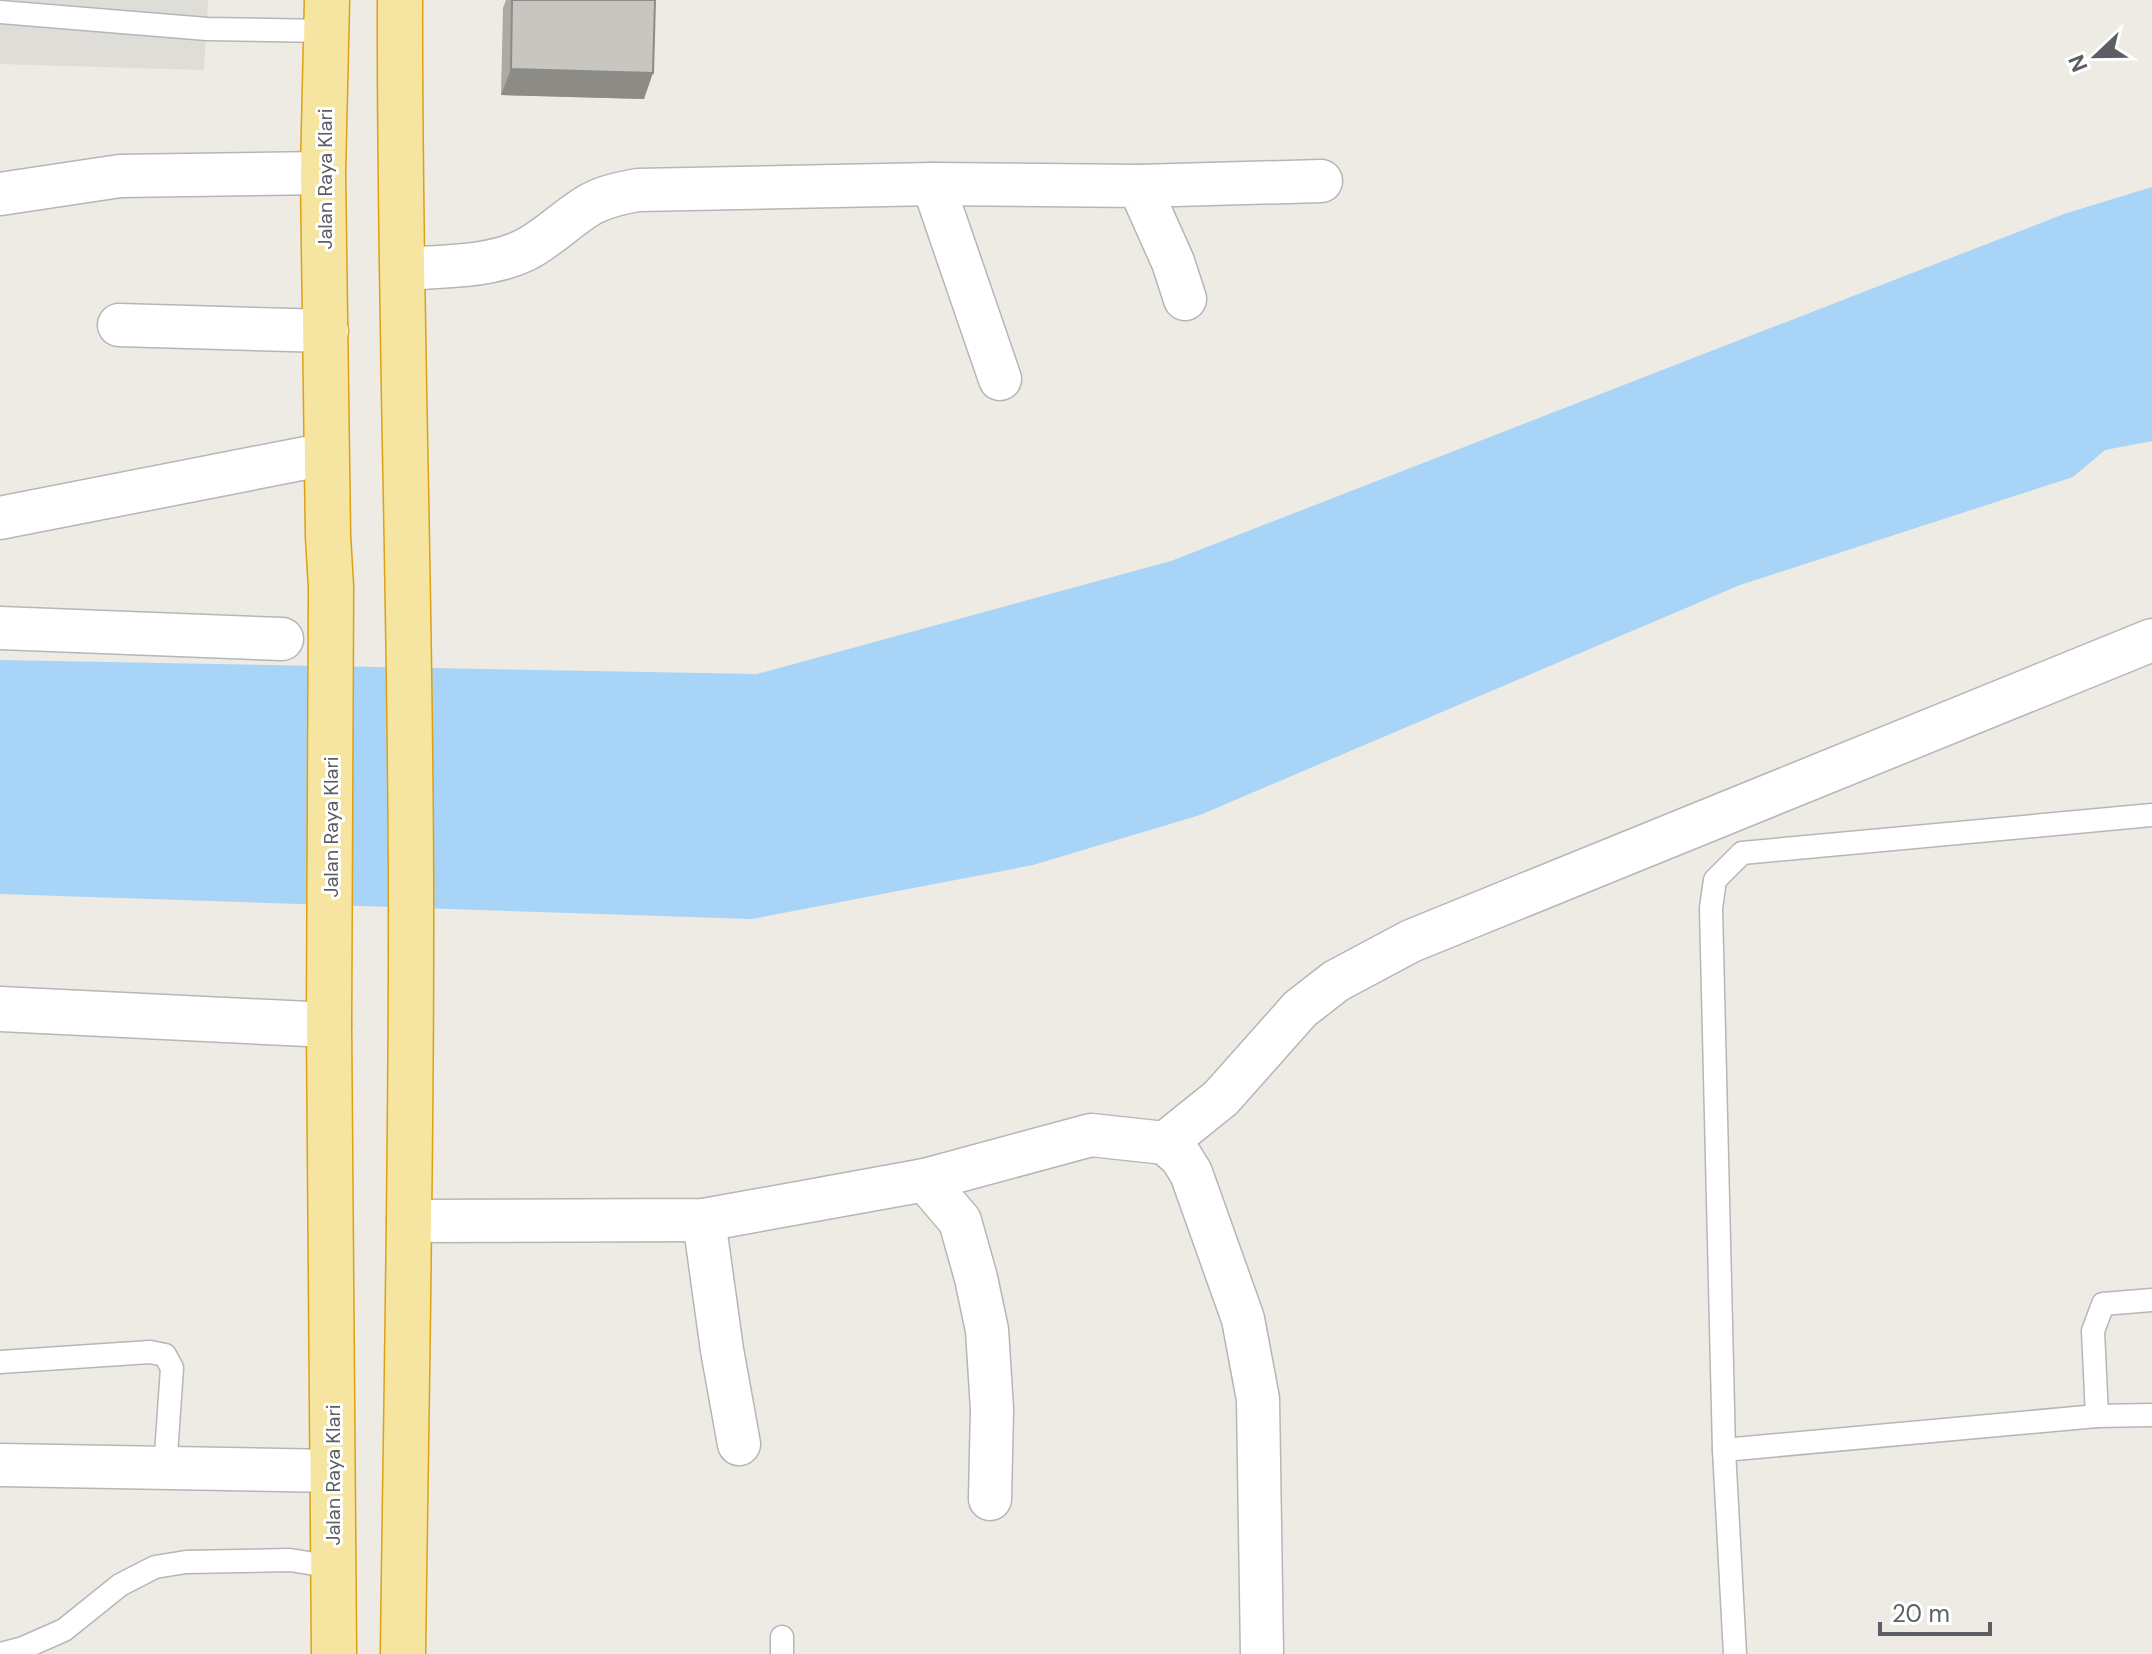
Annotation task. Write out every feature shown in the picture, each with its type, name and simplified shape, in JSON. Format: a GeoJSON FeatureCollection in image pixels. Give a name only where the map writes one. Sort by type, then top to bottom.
{"type":"FeatureCollection","features":[{"type":"Feature","properties":{"kind":"highway"},"geometry":{"type":"LineString","coordinates":[[400,0],[399,139],[411,938],[403,1654]]}},
{"type":"Feature","properties":{"kind":"highway","name":"Jalan Raya Klari"},"geometry":{"type":"LineString","coordinates":[[327,15],[323,173],[326,454],[331,587],[329,1025],[334,1654]]}},
{"type":"Feature","properties":{"kind":"street"},"geometry":{"type":"LineString","coordinates":[[0,194],[120,176],[323,173]]}},
{"type":"Feature","properties":{"kind":"street"},"geometry":{"type":"LineString","coordinates":[[403,269],[504,258],[526,249],[591,204],[611,195],[638,190],[933,184],[1139,186],[1321,181]]}},
{"type":"Feature","properties":{"kind":"street"},"geometry":{"type":"LineString","coordinates":[[933,184],[1000,379]]}},
{"type":"Feature","properties":{"kind":"street"},"geometry":{"type":"LineString","coordinates":[[1139,186],[1173,262],[1185,299]]}},
{"type":"Feature","properties":{"kind":"street"},"geometry":{"type":"LineString","coordinates":[[119,325],[327,331]]}},
{"type":"Feature","properties":{"kind":"street"},"geometry":{"type":"LineString","coordinates":[[0,518],[326,454]]}},
{"type":"Feature","properties":{"kind":"street"},"geometry":{"type":"LineString","coordinates":[[0,628],[282,639]]}},
{"type":"Feature","properties":{"kind":"street"},"geometry":{"type":"LineString","coordinates":[[1165,1143],[1221,1098],[1300,1009],[1336,981],[1411,941],[2152,640]]}},
{"type":"Feature","properties":{"kind":"street"},"geometry":{"type":"LineString","coordinates":[[0,1009],[329,1025]]}},
{"type":"Feature","properties":{"kind":"street"},"geometry":{"type":"LineString","coordinates":[[408,1221],[704,1220],[925,1180],[1091,1135],[1165,1143],[1181,1157],[1191,1173],[1243,1319],[1258,1399],[1262,1654]]}},
{"type":"Feature","properties":{"kind":"street"},"geometry":{"type":"LineString","coordinates":[[925,1180],[960,1221],[987,1330],[991,1393],[990,1499]]}},
{"type":"Feature","properties":{"kind":"street"},"geometry":{"type":"LineString","coordinates":[[704,1220],[739,1444]]}},
{"type":"Feature","properties":{"kind":"street"},"geometry":{"type":"LineString","coordinates":[[0,1465],[333,1471]]}},
{"type":"Feature","properties":{"kind":"lane"},"geometry":{"type":"LineString","coordinates":[[0,12],[207,29],[327,15]]}},
{"type":"Feature","properties":{"kind":"lane"},"geometry":{"type":"LineString","coordinates":[[1735,1654],[1724,1450],[1711,908],[1715,880],[1742,853],[2152,815]]}},
{"type":"Feature","properties":{"kind":"lane"},"geometry":{"type":"LineString","coordinates":[[2097,1416],[2093,1331],[2103,1304],[2152,1300]]}},
{"type":"Feature","properties":{"kind":"lane"},"geometry":{"type":"LineString","coordinates":[[0,1362],[150,1352],[165,1355],[172,1368],[165,1469]]}},
{"type":"Feature","properties":{"kind":"lane"},"geometry":{"type":"LineString","coordinates":[[1724,1450],[2097,1416],[2152,1415]]}},
{"type":"Feature","properties":{"kind":"lane"},"geometry":{"type":"LineString","coordinates":[[1,1654],[64,1630],[120,1585],[155,1567],[186,1562],[290,1560],[333,1567]]}},
{"type":"Feature","properties":{"kind":"shaded area"},"geometry":{"type":"Polygon","coordinates":[[[0,0],[208,0],[204,70],[0,64],[0,0]]]}},
{"type":"Feature","properties":{"kind":"water"},"geometry":{"type":"Polygon","coordinates":[[[2152,187],[2152,441],[2105,450],[2073,477],[1740,585],[1200,815],[1033,865],[752,919],[0,894],[0,660],[757,674],[1171,561],[2064,214],[2152,187]]]}},
{"type":"Feature","properties":{"kind":"building"},"geometry":{"type":"Polygon","coordinates":[[[512,0],[655,0],[653,73],[511,69],[512,0]]]}}]}
